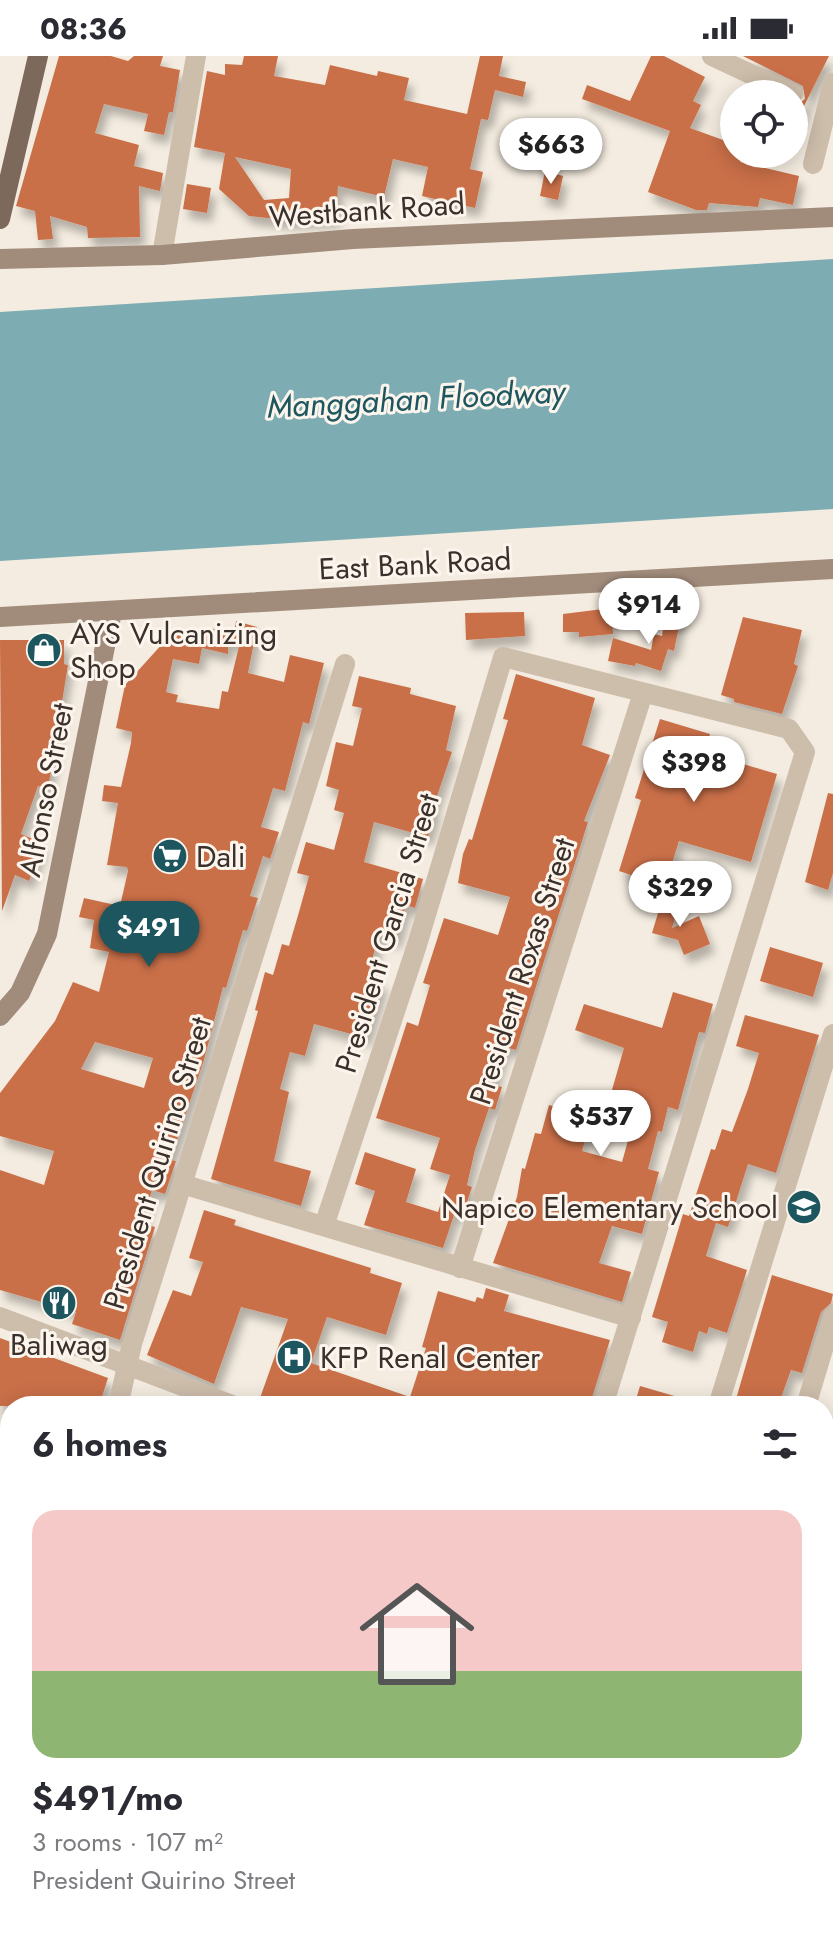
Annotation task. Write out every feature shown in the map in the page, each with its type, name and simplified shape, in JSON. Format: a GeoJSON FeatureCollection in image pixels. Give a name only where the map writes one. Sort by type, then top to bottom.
{"type":"FeatureCollection","features":[{"type":"Feature","properties":{"kind":"main road"},"geometry":{"type":"LineString","coordinates":[[0,219],[38,56]]}},
{"type":"Feature","properties":{"kind":"street"},"geometry":{"type":"LineString","coordinates":[[162,255],[196,56]]}},
{"type":"Feature","properties":{"kind":"street"},"geometry":{"type":"LineString","coordinates":[[712,56],[764,80]]}},
{"type":"Feature","properties":{"kind":"street"},"geometry":{"type":"LineString","coordinates":[[813,164],[824,108],[833,83]]}},
{"type":"Feature","properties":{"kind":"street"},"geometry":{"type":"LineString","coordinates":[[808,101],[824,108]]}},
{"type":"Feature","properties":{"kind":"street","name":"Westbank Road"},"geometry":{"type":"LineString","coordinates":[[0,259],[162,255],[353,239],[833,217]]}},
{"type":"Feature","properties":{"kind":"street","name":"East Bank Road"},"geometry":{"type":"LineString","coordinates":[[0,617],[833,569]]}},
{"type":"Feature","properties":{"kind":"street","name":"Alfonso Street"},"geometry":{"type":"LineString","coordinates":[[0,1016],[20,993],[47,934],[112,612]]}},
{"type":"Feature","properties":{"kind":"street","name":"President Garcia Street"},"geometry":{"type":"LineString","coordinates":[[324,1226],[417,945],[503,657],[643,693]]}},
{"type":"Feature","properties":{"kind":"street","name":"President Quirino Street"},"geometry":{"type":"LineString","coordinates":[[121,1396],[132,1344],[345,664]]}},
{"type":"Feature","properties":{"kind":"street"},"geometry":{"type":"LineString","coordinates":[[606,1396],[805,752],[789,729],[643,693]]}},
{"type":"Feature","properties":{"kind":"street","name":"President Roxas Street"},"geometry":{"type":"LineString","coordinates":[[460,1268],[643,693]]}},
{"type":"Feature","properties":{"kind":"street"},"geometry":{"type":"LineString","coordinates":[[721,1396],[833,1034]]}},
{"type":"Feature","properties":{"kind":"street"},"geometry":{"type":"LineString","coordinates":[[182,1184],[631,1318]]}},
{"type":"Feature","properties":{"kind":"street"},"geometry":{"type":"LineString","coordinates":[[809,1396],[833,1316]]}},
{"type":"Feature","properties":{"kind":"street"},"geometry":{"type":"LineString","coordinates":[[0,1317],[208,1396]]}},
{"type":"Feature","properties":{"kind":"water","name":"Manggahan Floodway"},"geometry":{"type":"Polygon","coordinates":[[[833,259],[833,509],[0,561],[0,312],[833,259]]]}},
{"type":"Feature","properties":{"kind":"building"},"geometry":{"type":"Polygon","coordinates":[[[59,56],[111,56],[128,61],[134,56],[163,56],[160,66],[180,70],[173,112],[169,112],[164,135],[144,131],[148,114],[104,104],[95,133],[139,145],[134,166],[163,173],[160,191],[139,186],[140,237],[88,238],[87,227],[50,216],[53,239],[38,240],[35,211],[16,206],[59,56]]]}},
{"type":"Feature","properties":{"kind":"building"},"geometry":{"type":"Polygon","coordinates":[[[244,56],[278,56],[274,76],[325,85],[330,65],[377,76],[378,71],[409,78],[404,100],[467,114],[480,56],[503,56],[499,76],[526,82],[523,97],[495,90],[488,120],[481,119],[470,169],[483,172],[475,208],[422,196],[428,167],[393,159],[384,197],[338,186],[336,218],[287,220],[249,216],[219,189],[225,153],[194,147],[207,71],[225,75],[225,64],[242,65],[244,56]],[[235,157],[264,200],[289,198],[291,169],[235,157]]]}},
{"type":"Feature","properties":{"kind":"building"},"geometry":{"type":"Polygon","coordinates":[[[651,56],[664,56],[705,77],[693,101],[701,105],[690,128],[720,139],[720,168],[765,168],[799,176],[793,205],[760,198],[758,207],[709,203],[707,210],[696,210],[648,192],[670,131],[582,99],[587,85],[630,101],[651,56]]]}},
{"type":"Feature","properties":{"kind":"building"},"geometry":{"type":"Polygon","coordinates":[[[743,56],[829,56],[808,98],[808,80],[791,80],[743,56]]]}},
{"type":"Feature","properties":{"kind":"building"},"geometry":{"type":"Polygon","coordinates":[[[572,119],[586,123],[577,148],[564,142],[572,119]]]}},
{"type":"Feature","properties":{"kind":"building"},"geometry":{"type":"Polygon","coordinates":[[[545,171],[563,176],[558,200],[540,196],[545,171]]]}},
{"type":"Feature","properties":{"kind":"building"},"geometry":{"type":"Polygon","coordinates":[[[187,184],[211,188],[207,213],[183,209],[187,184]]]}},
{"type":"Feature","properties":{"kind":"building"},"geometry":{"type":"Polygon","coordinates":[[[611,608],[613,634],[579,637],[579,632],[563,632],[563,614],[611,608]]]}},
{"type":"Feature","properties":{"kind":"building"},"geometry":{"type":"Polygon","coordinates":[[[666,609],[682,611],[674,651],[668,649],[661,671],[636,663],[635,666],[608,661],[613,638],[651,650],[654,634],[662,636],[666,609]]]}},
{"type":"Feature","properties":{"kind":"building"},"geometry":{"type":"Polygon","coordinates":[[[524,612],[525,636],[466,640],[465,613],[524,612]]]}},
{"type":"Feature","properties":{"kind":"building"},"geometry":{"type":"Polygon","coordinates":[[[743,617],[802,630],[794,664],[798,666],[782,714],[734,702],[734,699],[721,695],[743,617]]]}},
{"type":"Feature","properties":{"kind":"building"},"geometry":{"type":"Polygon","coordinates":[[[236,621],[257,627],[248,673],[284,682],[290,655],[324,663],[309,724],[303,722],[285,791],[273,788],[261,827],[279,832],[270,859],[263,856],[250,896],[258,898],[247,931],[243,930],[226,988],[223,987],[204,1060],[170,1160],[176,1161],[165,1194],[152,1190],[142,1223],[155,1227],[120,1340],[72,1324],[76,1312],[0,1290],[0,1170],[44,1185],[54,1151],[0,1136],[0,1093],[55,1021],[73,982],[99,992],[109,952],[90,948],[94,920],[79,917],[84,898],[120,906],[128,871],[127,867],[107,865],[118,803],[102,801],[104,785],[121,787],[131,743],[132,732],[116,728],[125,685],[164,642],[162,639],[175,632],[235,627],[236,621]],[[240,642],[228,643],[228,654],[202,648],[199,664],[173,659],[166,692],[178,695],[176,702],[219,709],[222,691],[228,692],[240,642]],[[95,1042],[81,1069],[144,1088],[153,1058],[95,1042]]]}},
{"type":"Feature","properties":{"kind":"building"},"geometry":{"type":"Polygon","coordinates":[[[0,640],[64,640],[64,664],[68,665],[48,789],[38,786],[21,834],[43,843],[29,881],[15,875],[2,911],[0,640]]]}},
{"type":"Feature","properties":{"kind":"building"},"geometry":{"type":"Polygon","coordinates":[[[516,674],[595,698],[582,745],[610,755],[584,821],[588,822],[516,1050],[505,1047],[493,1084],[502,1087],[495,1110],[489,1108],[475,1150],[467,1185],[472,1187],[463,1214],[455,1212],[443,1248],[364,1225],[375,1191],[355,1184],[365,1152],[416,1169],[406,1202],[438,1212],[450,1175],[430,1169],[440,1138],[376,1118],[407,1022],[418,1026],[430,985],[423,983],[444,918],[498,935],[510,897],[458,883],[463,854],[469,839],[472,840],[508,720],[503,719],[516,674]]]}},
{"type":"Feature","properties":{"kind":"building"},"geometry":{"type":"Polygon","coordinates":[[[359,676],[411,688],[410,694],[456,706],[446,750],[452,752],[433,808],[436,808],[428,837],[374,822],[364,862],[423,879],[415,908],[406,905],[396,940],[379,935],[369,970],[375,971],[372,979],[383,982],[366,1038],[314,1024],[305,1056],[290,1052],[280,1089],[289,1092],[274,1161],[311,1171],[301,1206],[211,1179],[258,1011],[255,1010],[265,972],[273,975],[282,944],[289,946],[299,912],[309,876],[297,873],[306,842],[334,850],[344,813],[334,810],[339,790],[326,786],[336,742],[353,746],[362,708],[352,706],[359,676]]]}},
{"type":"Feature","properties":{"kind":"building"},"geometry":{"type":"Polygon","coordinates":[[[660,719],[710,734],[705,753],[777,774],[751,862],[679,841],[665,886],[619,871],[641,800],[635,798],[660,719]]]}},
{"type":"Feature","properties":{"kind":"building"},"geometry":{"type":"Polygon","coordinates":[[[828,793],[833,794],[833,873],[828,890],[805,882],[828,793]]]}},
{"type":"Feature","properties":{"kind":"building"},"geometry":{"type":"Polygon","coordinates":[[[662,900],[679,905],[672,928],[699,916],[710,944],[684,955],[678,940],[652,933],[662,900]]]}},
{"type":"Feature","properties":{"kind":"building"},"geometry":{"type":"Polygon","coordinates":[[[770,947],[823,963],[813,997],[760,981],[770,947]]]}},
{"type":"Feature","properties":{"kind":"building"},"geometry":{"type":"Polygon","coordinates":[[[673,992],[713,1004],[705,1033],[699,1032],[678,1110],[668,1107],[662,1132],[658,1131],[648,1169],[659,1172],[642,1234],[612,1226],[599,1263],[631,1272],[622,1302],[493,1263],[517,1197],[522,1168],[525,1169],[535,1133],[541,1134],[549,1105],[592,1117],[582,1151],[622,1162],[631,1130],[640,1132],[647,1101],[612,1090],[624,1048],[575,1030],[584,1004],[662,1028],[673,992]]]}},
{"type":"Feature","properties":{"kind":"building"},"geometry":{"type":"Polygon","coordinates":[[[745,1015],[819,1035],[776,1173],[748,1164],[728,1227],[716,1223],[706,1256],[747,1270],[727,1333],[709,1327],[707,1334],[699,1331],[693,1352],[662,1342],[668,1322],[652,1317],[683,1214],[689,1216],[711,1149],[715,1150],[722,1129],[732,1132],[748,1089],[759,1053],[736,1046],[745,1015]]]}},
{"type":"Feature","properties":{"kind":"building"},"geometry":{"type":"Polygon","coordinates":[[[204,1210],[236,1220],[234,1225],[371,1268],[370,1273],[402,1283],[386,1335],[327,1317],[311,1363],[407,1396],[261,1396],[288,1319],[241,1307],[214,1384],[147,1355],[173,1290],[191,1296],[203,1262],[189,1258],[204,1210]]]}},
{"type":"Feature","properties":{"kind":"building"},"geometry":{"type":"Polygon","coordinates":[[[772,1275],[833,1294],[831,1303],[821,1312],[802,1373],[791,1370],[782,1396],[737,1396],[772,1275]]]}},
{"type":"Feature","properties":{"kind":"building"},"geometry":{"type":"Polygon","coordinates":[[[486,1288],[509,1295],[504,1311],[610,1340],[592,1396],[410,1396],[426,1348],[422,1347],[438,1291],[475,1302],[477,1297],[483,1299],[486,1288]]]}},
{"type":"Feature","properties":{"kind":"building"},"geometry":{"type":"Polygon","coordinates":[[[0,1338],[108,1378],[102,1396],[0,1396],[0,1338]]]}},
{"type":"Feature","properties":{"kind":"building"},"geometry":{"type":"Polygon","coordinates":[[[640,1386],[674,1396],[637,1396],[640,1386]]]}},
{"type":"Feature","properties":{"kind":"place","name":"AYS Vulcanizing Shop"},"geometry":{"type":"Point","coordinates":[44,650]}},
{"type":"Feature","properties":{"kind":"place","name":"Dali"},"geometry":{"type":"Point","coordinates":[170,856]}},
{"type":"Feature","properties":{"kind":"place","name":"Napico Elementary School"},"geometry":{"type":"Point","coordinates":[804,1207]}},
{"type":"Feature","properties":{"kind":"place","name":"Baliwag"},"geometry":{"type":"Point","coordinates":[59,1303]}},
{"type":"Feature","properties":{"kind":"place","name":"KFP Renal Center"},"geometry":{"type":"Point","coordinates":[294,1357]}}]}
